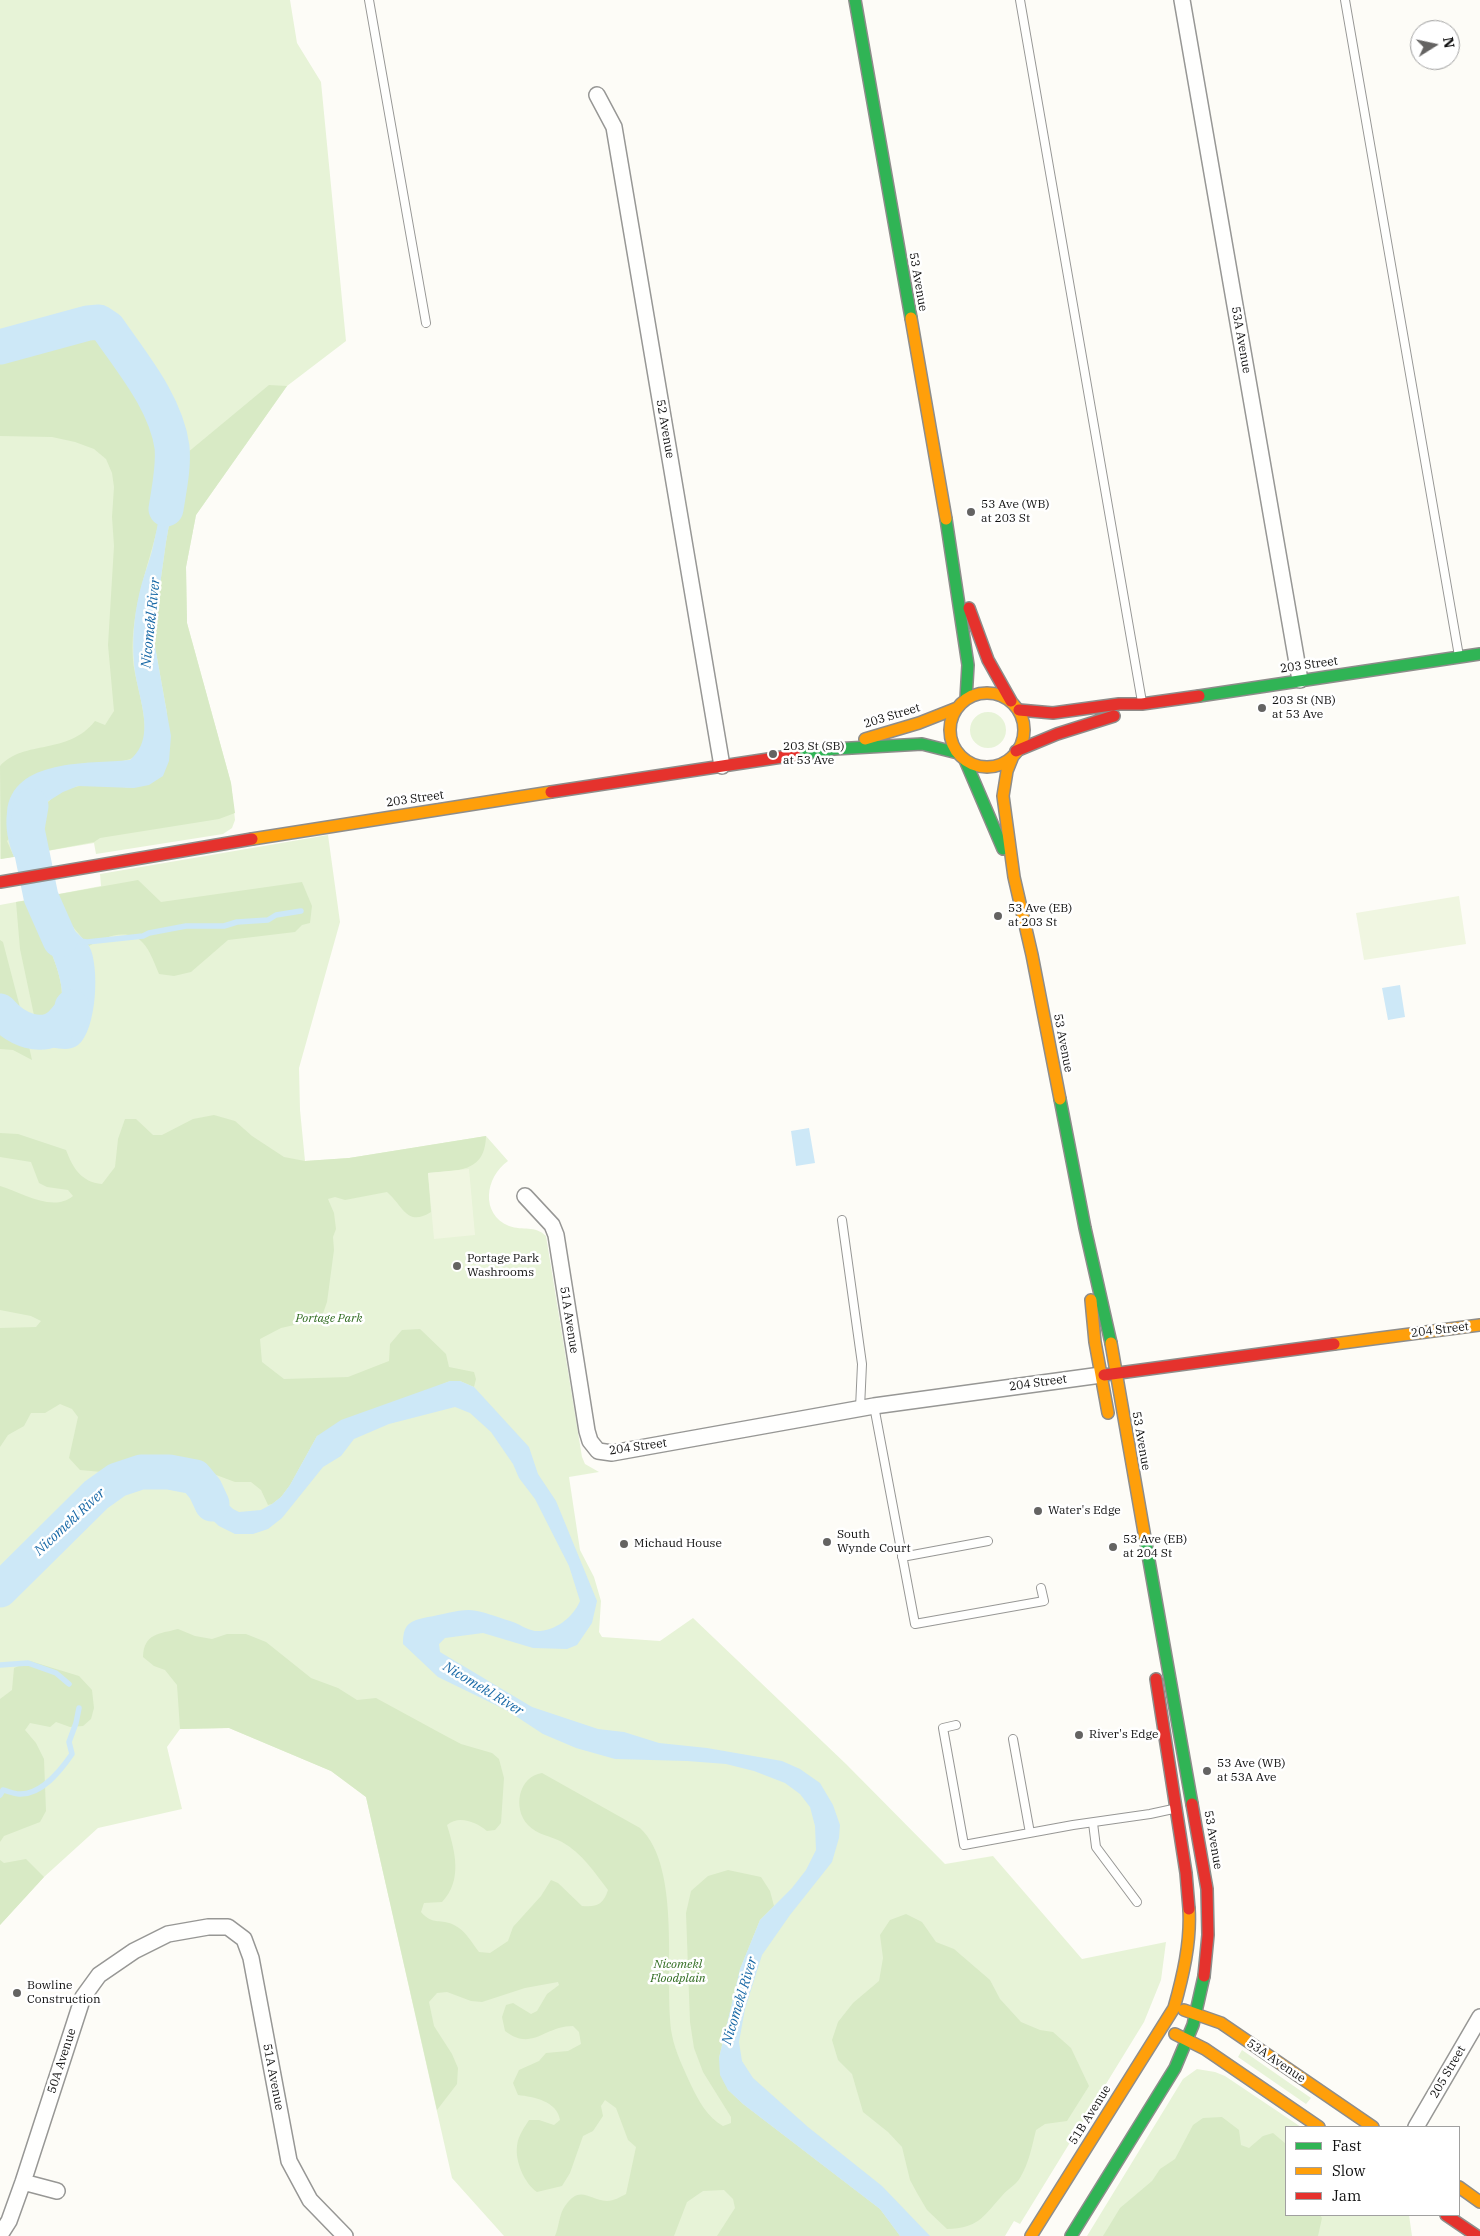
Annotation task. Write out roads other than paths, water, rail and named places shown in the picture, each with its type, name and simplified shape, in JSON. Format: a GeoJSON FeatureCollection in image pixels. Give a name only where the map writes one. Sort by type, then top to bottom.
{"type":"FeatureCollection","features":[{"type":"Feature","properties":{"kind":"street","name":"53 Avenue"},"geometry":{"type":"LineString","coordinates":[[855,0],[955,569],[968,666],[966,699]]}},
{"type":"Feature","properties":{"kind":"street","name":"53A Avenue"},"geometry":{"type":"LineString","coordinates":[[1182,0],[1300,680]]}},
{"type":"Feature","properties":{"kind":"street","name":"52 Avenue"},"geometry":{"type":"LineString","coordinates":[[597,94],[614,127],[722,766]]}},
{"type":"Feature","properties":{"kind":"street","name":"53 Avenue"},"geometry":{"type":"LineString","coordinates":[[955,569],[988,660],[1011,701]]}},
{"type":"Feature","properties":{"kind":"street","name":"203 Street"},"geometry":{"type":"LineString","coordinates":[[1018,710],[1053,713],[1118,704],[1142,704],[1480,654]]}},
{"type":"Feature","properties":{"kind":"street"},"geometry":{"type":"LineString","coordinates":[[988,692],[1000,695],[1011,701],[1018,710],[1023,722],[1024,734],[1015,754],[1003,763],[991,766],[979,766],[962,757],[952,743],[950,731],[951,719],[957,708],[966,699],[976,694],[988,692]]}},
{"type":"Feature","properties":{"kind":"street","name":"203 Street"},"geometry":{"type":"LineString","coordinates":[[1015,754],[1089,722],[1122,714],[1142,704]]}},
{"type":"Feature","properties":{"kind":"street","name":"203 Street"},"geometry":{"type":"LineString","coordinates":[[834,749],[919,723],[957,708]]}},
{"type":"Feature","properties":{"kind":"street","name":"203 Street"},"geometry":{"type":"LineString","coordinates":[[0,882],[346,823],[834,749],[922,744],[962,757]]}},
{"type":"Feature","properties":{"kind":"street","name":"53 Avenue"},"geometry":{"type":"LineString","coordinates":[[1015,754],[1007,772],[1003,796],[1014,877],[1032,956],[1085,1228],[1110,1335],[1110,1421]]}},
{"type":"Feature","properties":{"kind":"street","name":"53 Avenue"},"geometry":{"type":"LineString","coordinates":[[962,757],[1014,877]]}},
{"type":"Feature","properties":{"kind":"street","name":"51A Avenue"},"geometry":{"type":"LineString","coordinates":[[525,1196],[552,1225],[556,1235],[588,1431],[590,1441],[598,1451]]}},
{"type":"Feature","properties":{"kind":"street","name":"53 Avenue"},"geometry":{"type":"LineString","coordinates":[[1085,1228],[1095,1342],[1109,1374],[1207,1889],[1210,1918],[1209,1944],[1196,2013]]}},
{"type":"Feature","properties":{"kind":"street","name":"204 Street"},"geometry":{"type":"LineString","coordinates":[[598,1451],[612,1452],[867,1407],[1480,1325]]}},
{"type":"Feature","properties":{"kind":"street"},"geometry":{"type":"LineString","coordinates":[[1153,1664],[1186,1873],[1189,1913],[1188,1943],[1181,1984],[1174,2008]]}},
{"type":"Feature","properties":{"kind":"street","name":"51A Avenue"},"geometry":{"type":"LineString","coordinates":[[208,1927],[228,1927],[244,1939],[251,1958],[289,2161],[310,2200],[345,2236]]}},
{"type":"Feature","properties":{"kind":"street","name":"50A Avenue"},"geometry":{"type":"LineString","coordinates":[[0,2235],[9,2222],[24,2182],[82,1996],[99,1975],[134,1951],[168,1934],[208,1927]]}},
{"type":"Feature","properties":{"kind":"street","name":"53A Avenue"},"geometry":{"type":"LineString","coordinates":[[1174,2008],[1196,2013],[1221,2023],[1372,2126]]}},
{"type":"Feature","properties":{"kind":"street","name":"51B Avenue"},"geometry":{"type":"LineString","coordinates":[[1032,2234],[1174,2008]]}},
{"type":"Feature","properties":{"kind":"street"},"geometry":{"type":"LineString","coordinates":[[1070,2236],[1175,2068],[1188,2040],[1196,2013]]}},
{"type":"Feature","properties":{"kind":"street","name":"205 Street"},"geometry":{"type":"LineString","coordinates":[[1417,2126],[1480,2017]]}},
{"type":"Feature","properties":{"kind":"street"},"geometry":{"type":"LineString","coordinates":[[1161,2029],[1188,2040],[1317,2126]]}},
{"type":"Feature","properties":{"kind":"street"},"geometry":{"type":"LineString","coordinates":[[24,2182],[57,2192]]}},
{"type":"Feature","properties":{"kind":"street"},"geometry":{"type":"LineString","coordinates":[[1460,2188],[1480,2202]]}},
{"type":"Feature","properties":{"kind":"street"},"geometry":{"type":"LineString","coordinates":[[1447,2216],[1477,2236]]}},
{"type":"Feature","properties":{"kind":"lane"},"geometry":{"type":"LineString","coordinates":[[369,0],[426,323]]}},
{"type":"Feature","properties":{"kind":"lane"},"geometry":{"type":"LineString","coordinates":[[1020,0],[1142,704]]}},
{"type":"Feature","properties":{"kind":"lane"},"geometry":{"type":"LineString","coordinates":[[1345,0],[1460,657]]}},
{"type":"Feature","properties":{"kind":"lane"},"geometry":{"type":"LineString","coordinates":[[842,1220],[867,1407],[902,1557],[915,1624],[1044,1601],[1041,1588]]}},
{"type":"Feature","properties":{"kind":"lane"},"geometry":{"type":"LineString","coordinates":[[902,1557],[988,1541]]}},
{"type":"Feature","properties":{"kind":"lane"},"geometry":{"type":"LineString","coordinates":[[956,1725],[943,1728],[964,1845],[1150,1814],[1192,1804]]}},
{"type":"Feature","properties":{"kind":"lane"},"geometry":{"type":"LineString","coordinates":[[1013,1739],[1030,1833]]}},
{"type":"Feature","properties":{"kind":"lane"},"geometry":{"type":"LineString","coordinates":[[1093,1822],[1096,1847],[1137,1902]]}},
{"type":"Feature","properties":{"kind":"water"},"geometry":{"type":"Polygon","coordinates":[[[181,458],[166,542],[153,635],[171,736],[169,761],[163,776],[149,785],[134,788],[78,786],[63,792],[47,802],[38,818],[37,835],[41,852],[14,857],[6,824],[7,812],[12,794],[23,782],[37,773],[55,767],[130,760],[139,750],[145,727],[134,663],[133,637],[136,611],[161,508],[167,464],[181,458]]]}},
{"type":"Feature","properties":{"kind":"water"},"geometry":{"type":"Polygon","coordinates":[[[54,895],[65,919],[89,946],[95,967],[95,997],[89,1026],[78,1045],[70,1049],[60,1049],[40,1044],[35,1020],[53,1016],[61,1005],[62,989],[50,949],[29,900],[54,895]]]}},
{"type":"Feature","properties":{"kind":"water"},"geometry":{"type":"Polygon","coordinates":[[[1400,985],[1405,1017],[1388,1020],[1382,988],[1400,985]]]}},
{"type":"Feature","properties":{"kind":"water"},"geometry":{"type":"Polygon","coordinates":[[[0,997],[9,1009],[23,1019],[28,1042],[0,1023],[0,997]]]}},
{"type":"Feature","properties":{"kind":"water"},"geometry":{"type":"Polygon","coordinates":[[[809,1128],[815,1163],[796,1166],[791,1131],[809,1128]]]}},
{"type":"Feature","properties":{"kind":"water"},"geometry":{"type":"Polygon","coordinates":[[[450,1381],[460,1381],[474,1387],[529,1447],[538,1474],[556,1501],[597,1601],[592,1623],[577,1645],[567,1649],[533,1648],[483,1633],[445,1638],[439,1644],[440,1652],[532,1707],[598,1729],[624,1732],[659,1743],[707,1748],[782,1761],[800,1769],[820,1783],[833,1805],[840,1825],[839,1838],[832,1862],[790,1915],[762,1955],[745,2009],[739,2042],[742,2061],[753,2078],[808,2127],[882,2186],[930,2236],[900,2236],[880,2209],[743,2104],[728,2090],[720,2075],[719,2058],[740,1969],[760,1920],[792,1888],[806,1870],[816,1850],[815,1826],[810,1807],[800,1794],[785,1783],[754,1771],[726,1764],[615,1759],[576,1748],[543,1734],[508,1711],[438,1677],[403,1644],[404,1632],[408,1625],[421,1618],[469,1610],[495,1616],[535,1631],[542,1631],[562,1623],[573,1613],[580,1601],[569,1566],[535,1499],[519,1478],[513,1464],[491,1432],[470,1413],[455,1407],[389,1424],[354,1439],[341,1456],[323,1467],[282,1518],[268,1529],[253,1534],[235,1534],[219,1526],[208,1516],[195,1484],[180,1478],[176,1460],[205,1471],[216,1493],[233,1509],[239,1512],[261,1510],[281,1497],[290,1485],[317,1436],[341,1420],[450,1381]]]}},
{"type":"Feature","properties":{"kind":"waterway","name":"Nicomekl River"},"geometry":{"type":"LineString","coordinates":[[0,347],[88,323],[99,322],[108,328],[147,384],[169,431],[172,462],[166,509]]}},
{"type":"Feature","properties":{"kind":"waterway","name":"Nicomekl River"},"geometry":{"type":"LineString","coordinates":[[31,806],[27,829],[41,897],[60,940]]}},
{"type":"Feature","properties":{"kind":"waterway"},"geometry":{"type":"LineString","coordinates":[[80,941],[87,942],[143,936],[149,933],[186,926],[224,926],[237,922],[268,920],[276,915],[301,911]]}},
{"type":"Feature","properties":{"kind":"waterway","name":"Nicomekl River"},"geometry":{"type":"LineString","coordinates":[[0,1011],[21,1028],[29,1031],[46,1032],[62,1023],[71,1012],[72,1007]]}},
{"type":"Feature","properties":{"kind":"waterway","name":"Nicomekl River"},"geometry":{"type":"LineString","coordinates":[[0,1590],[96,1495],[117,1480],[141,1472],[169,1472],[195,1477],[205,1489],[212,1504]]}},
{"type":"Feature","properties":{"kind":"waterway"},"geometry":{"type":"LineString","coordinates":[[0,1665],[28,1663],[56,1673],[69,1684]]}},
{"type":"Feature","properties":{"kind":"waterway"},"geometry":{"type":"LineString","coordinates":[[0,1795],[3,1790],[15,1794],[27,1793],[43,1786],[56,1774],[72,1754],[69,1742],[79,1708]]}},
{"type":"Feature","properties":{"kind":"place","name":"53 Ave (WB) at 203 St"},"geometry":{"type":"Point","coordinates":[971,512]}},
{"type":"Feature","properties":{"kind":"place","name":"203 St (NB) at 53 Ave"},"geometry":{"type":"Point","coordinates":[1262,708]}},
{"type":"Feature","properties":{"kind":"place","name":"203 St (SB) at 53 Ave"},"geometry":{"type":"Point","coordinates":[773,754]}},
{"type":"Feature","properties":{"kind":"place","name":"53 Ave (EB) at 203 St"},"geometry":{"type":"Point","coordinates":[998,916]}},
{"type":"Feature","properties":{"kind":"place","name":"Portage Park Washrooms"},"geometry":{"type":"Point","coordinates":[457,1266]}},
{"type":"Feature","properties":{"kind":"place","name":"Water's Edge"},"geometry":{"type":"Point","coordinates":[1038,1511]}},
{"type":"Feature","properties":{"kind":"place","name":"South Wynde Court"},"geometry":{"type":"Point","coordinates":[827,1542]}},
{"type":"Feature","properties":{"kind":"place","name":"Michaud House"},"geometry":{"type":"Point","coordinates":[624,1544]}},
{"type":"Feature","properties":{"kind":"place","name":"53 Ave (EB) at 204 St"},"geometry":{"type":"Point","coordinates":[1113,1547]}},
{"type":"Feature","properties":{"kind":"place","name":"River's Edge"},"geometry":{"type":"Point","coordinates":[1079,1735]}},
{"type":"Feature","properties":{"kind":"place","name":"53 Ave (WB) at 53A Ave"},"geometry":{"type":"Point","coordinates":[1207,1771]}},
{"type":"Feature","properties":{"kind":"place","name":"Bowline Construction"},"geometry":{"type":"Point","coordinates":[17,1993]}},
{"type":"Feature","properties":{"kind":"park label","name":"Portage Park"},"geometry":{"type":"Point","coordinates":[329,1319]}},
{"type":"Feature","properties":{"kind":"park label","name":"Nicomekl Floodplain"},"geometry":{"type":"Point","coordinates":[678,1972]}}]}
